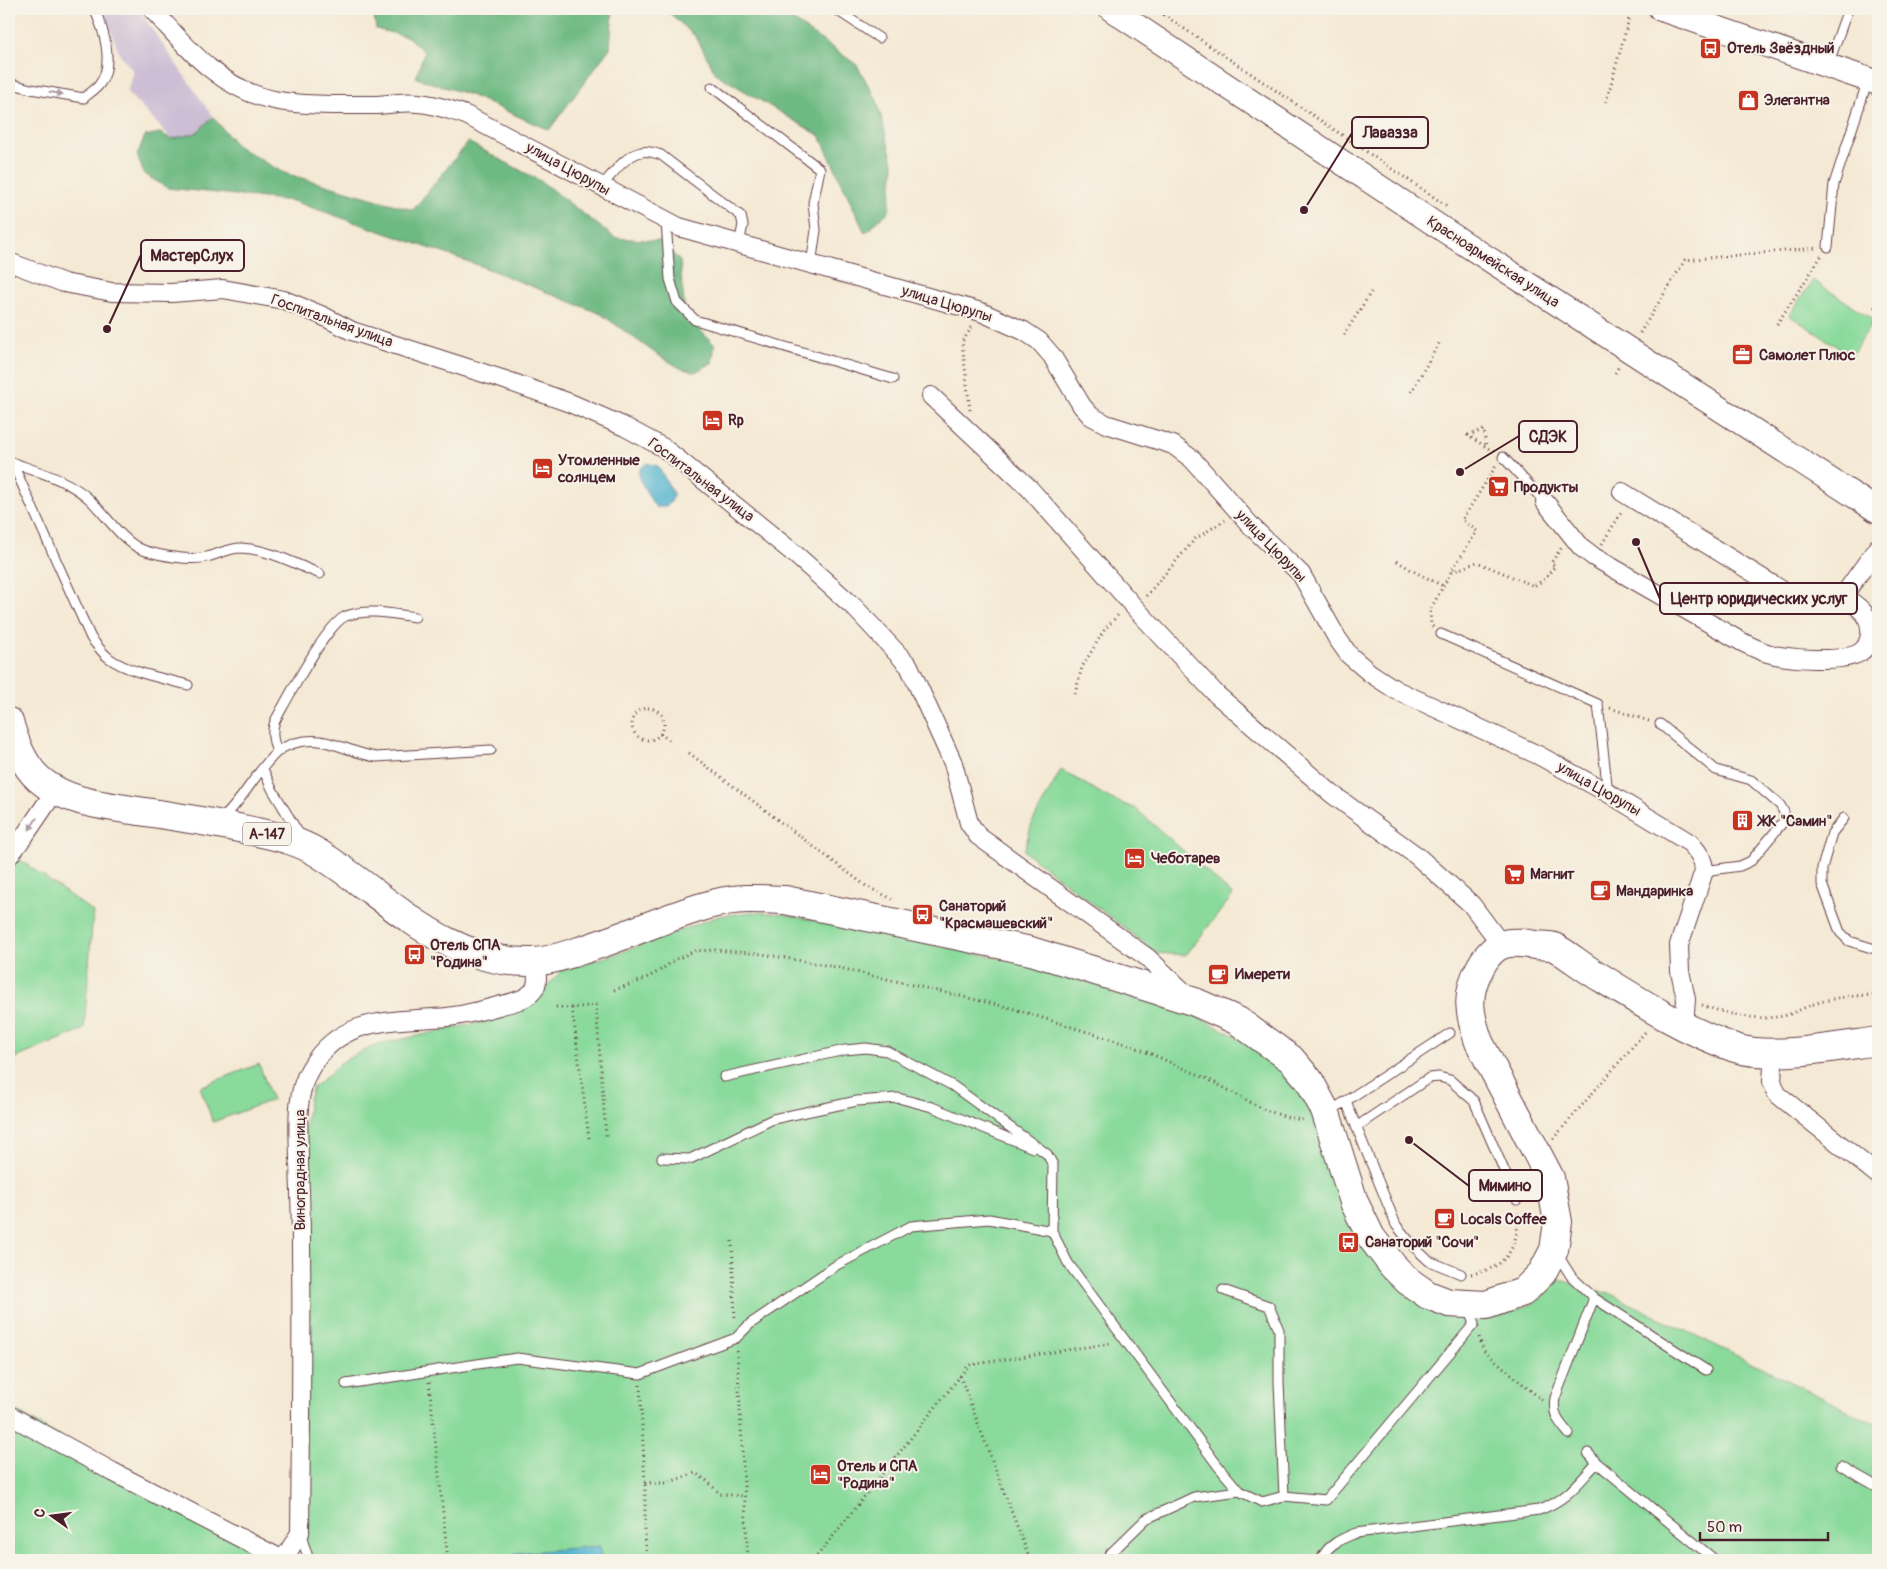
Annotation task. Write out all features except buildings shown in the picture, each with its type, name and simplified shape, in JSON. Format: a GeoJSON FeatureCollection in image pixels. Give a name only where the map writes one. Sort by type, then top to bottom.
{"type":"FeatureCollection","features":[{"type":"Feature","properties":{"kind":"main road","name":"А-147"},"geometry":{"type":"LineString","coordinates":[[9,722],[26,763],[37,778],[54,791],[96,804],[218,823],[291,839],[350,873],[432,935],[478,955],[510,961],[535,962],[607,943],[678,914],[718,902],[753,898],[785,900],[1031,951],[1194,1002],[1238,1021],[1290,1059],[1309,1080],[1328,1112],[1354,1202],[1371,1237],[1393,1266],[1408,1281],[1428,1295],[1470,1314],[1486,1305],[1523,1292],[1542,1274],[1554,1250],[1558,1222],[1550,1178],[1480,1042],[1472,1020],[1469,994],[1476,973],[1485,959],[1502,944]]}},
{"type":"Feature","properties":{"kind":"main road"},"geometry":{"type":"LineString","coordinates":[[1502,944],[1516,941],[1554,948],[1684,1028],[1737,1049],[1774,1053],[1878,1041]]}},
{"type":"Feature","properties":{"kind":"street","name":"улица Цюрупы"},"geometry":{"type":"LineString","coordinates":[[152,9],[208,68],[235,86],[257,95],[289,102],[375,105],[417,102],[441,107],[466,115],[666,221],[695,232],[981,312],[1024,331],[1039,341],[1052,356],[1082,406],[1091,416],[1106,424],[1173,445],[1192,459],[1253,528],[1301,574],[1337,638],[1349,654],[1370,673],[1396,690],[1538,755],[1608,793],[1690,843],[1700,854],[1704,864],[1704,871]]}},
{"type":"Feature","properties":{"kind":"street","name":"Красноармейская улица"},"geometry":{"type":"LineString","coordinates":[[1111,9],[1439,227],[1878,511]]}},
{"type":"Feature","properties":{"kind":"street"},"geometry":{"type":"LineString","coordinates":[[1662,9],[1873,81]]}},
{"type":"Feature","properties":{"kind":"street","name":"Госпитальная улица"},"geometry":{"type":"LineString","coordinates":[[9,262],[64,283],[112,292],[171,293],[223,289],[284,300],[321,315],[352,331],[570,403],[625,427],[664,448],[796,555],[855,608],[909,666],[953,763],[964,810],[969,823],[978,836],[1148,958],[1194,1002]]}},
{"type":"Feature","properties":{"kind":"street"},"geometry":{"type":"LineString","coordinates":[[931,396],[1029,488],[1136,609],[1217,695],[1332,794],[1417,856],[1470,904],[1502,944]]}},
{"type":"Feature","properties":{"kind":"street"},"geometry":{"type":"LineString","coordinates":[[1545,502],[1581,547],[1594,557],[1742,642],[1766,653],[1804,659],[1848,657],[1864,650],[1870,637],[1871,626],[1868,617],[1863,610],[1842,596],[1810,601],[1788,594],[1622,492]]}},
{"type":"Feature","properties":{"kind":"street"},"geometry":{"type":"LineString","coordinates":[[1842,596],[1878,547]]}},
{"type":"Feature","properties":{"kind":"street"},"geometry":{"type":"LineString","coordinates":[[9,856],[54,791]]}},
{"type":"Feature","properties":{"kind":"street"},"geometry":{"type":"LineString","coordinates":[[1684,1028],[1686,999],[1680,971],[1679,945],[1704,871]]}},
{"type":"Feature","properties":{"kind":"street","name":"Виноградная улица"},"geometry":{"type":"LineString","coordinates":[[300,1533],[301,1245],[298,1124],[300,1099],[304,1082],[319,1055],[330,1043],[348,1032],[372,1023],[450,1016],[518,1001],[532,992],[536,986],[535,962]]}},
{"type":"Feature","properties":{"kind":"street"},"geometry":{"type":"LineString","coordinates":[[1774,1053],[1772,1081],[1777,1094],[1878,1175]]}},
{"type":"Feature","properties":{"kind":"street"},"geometry":{"type":"LineString","coordinates":[[9,1415],[113,1472],[283,1560],[300,1533]]}},
{"type":"Feature","properties":{"kind":"lane"},"geometry":{"type":"LineString","coordinates":[[9,83],[31,89],[84,98],[99,84],[106,69],[107,42],[94,9]]}},
{"type":"Feature","properties":{"kind":"lane"},"geometry":{"type":"LineString","coordinates":[[835,9],[879,38]]}},
{"type":"Feature","properties":{"kind":"lane"},"geometry":{"type":"LineString","coordinates":[[1828,66],[1848,9]]}},
{"type":"Feature","properties":{"kind":"lane"},"geometry":{"type":"LineString","coordinates":[[1828,246],[1834,184],[1873,81]]}},
{"type":"Feature","properties":{"kind":"lane"},"geometry":{"type":"LineString","coordinates":[[712,86],[820,169],[813,203],[816,230],[811,265]]}},
{"type":"Feature","properties":{"kind":"lane"},"geometry":{"type":"LineString","coordinates":[[601,187],[624,162],[641,151],[661,155],[741,216],[743,225],[739,244]]}},
{"type":"Feature","properties":{"kind":"lane"},"geometry":{"type":"LineString","coordinates":[[666,221],[670,278],[677,302],[695,320],[893,378]]}},
{"type":"Feature","properties":{"kind":"lane"},"geometry":{"type":"LineString","coordinates":[[1503,457],[1545,502]]}},
{"type":"Feature","properties":{"kind":"lane"},"geometry":{"type":"LineString","coordinates":[[10,461],[65,482],[78,490],[127,538],[143,549],[186,559],[205,557],[237,548],[255,549],[320,574]]}},
{"type":"Feature","properties":{"kind":"lane"},"geometry":{"type":"LineString","coordinates":[[10,461],[91,638],[100,650],[110,659],[123,666],[188,685]]}},
{"type":"Feature","properties":{"kind":"lane"},"geometry":{"type":"LineString","coordinates":[[277,752],[272,737],[272,728],[275,721],[326,635],[338,621],[346,616],[379,611],[415,617]]}},
{"type":"Feature","properties":{"kind":"lane"},"geometry":{"type":"LineString","coordinates":[[1441,634],[1598,704],[1608,793]]}},
{"type":"Feature","properties":{"kind":"lane"},"geometry":{"type":"LineString","coordinates":[[1660,724],[1716,770],[1751,780],[1780,805],[1784,812],[1784,821],[1750,861],[1740,866],[1704,871]]}},
{"type":"Feature","properties":{"kind":"lane"},"geometry":{"type":"LineString","coordinates":[[218,823],[234,808],[277,752],[290,745],[320,741],[362,755],[376,757],[491,750]]}},
{"type":"Feature","properties":{"kind":"lane"},"geometry":{"type":"LineString","coordinates":[[263,769],[272,789],[306,846]]}},
{"type":"Feature","properties":{"kind":"lane"},"geometry":{"type":"LineString","coordinates":[[1844,818],[1832,833],[1822,868],[1822,884],[1840,932],[1849,941],[1878,950]]}},
{"type":"Feature","properties":{"kind":"lane"},"geometry":{"type":"LineString","coordinates":[[1450,1033],[1328,1112],[1356,1127],[1396,1225],[1428,1261],[1461,1274]]}},
{"type":"Feature","properties":{"kind":"lane"},"geometry":{"type":"LineString","coordinates":[[724,1078],[845,1050],[866,1048],[887,1051],[953,1086],[1047,1154],[1054,1165],[1052,1231],[1068,1263],[1218,1466],[1239,1491],[1262,1502],[1284,1496],[1326,1500],[1470,1314]]}},
{"type":"Feature","properties":{"kind":"lane"},"geometry":{"type":"LineString","coordinates":[[1356,1127],[1429,1078],[1439,1077],[1450,1080],[1474,1101],[1517,1200]]}},
{"type":"Feature","properties":{"kind":"lane"},"geometry":{"type":"LineString","coordinates":[[662,1158],[690,1159],[773,1119],[857,1101],[898,1098],[932,1107],[1047,1154]]}},
{"type":"Feature","properties":{"kind":"lane"},"geometry":{"type":"LineString","coordinates":[[346,1384],[517,1358],[640,1374],[736,1338],[750,1324],[835,1266],[911,1226],[989,1219],[1052,1231]]}},
{"type":"Feature","properties":{"kind":"lane"},"geometry":{"type":"LineString","coordinates":[[1554,1250],[1571,1276],[1594,1298],[1706,1370]]}},
{"type":"Feature","properties":{"kind":"lane"},"geometry":{"type":"LineString","coordinates":[[1223,1290],[1269,1306],[1280,1330],[1279,1382],[1284,1496]]}},
{"type":"Feature","properties":{"kind":"lane"},"geometry":{"type":"LineString","coordinates":[[1569,1434],[1558,1422],[1553,1409],[1558,1387],[1594,1298]]}},
{"type":"Feature","properties":{"kind":"lane"},"geometry":{"type":"LineString","coordinates":[[1588,1453],[1597,1463],[1715,1560]]}},
{"type":"Feature","properties":{"kind":"lane"},"geometry":{"type":"LineString","coordinates":[[1321,1560],[1330,1546],[1356,1533],[1540,1510],[1555,1504],[1567,1496],[1597,1463]]}},
{"type":"Feature","properties":{"kind":"lane"},"geometry":{"type":"LineString","coordinates":[[1842,1466],[1878,1487]]}},
{"type":"Feature","properties":{"kind":"lane"},"geometry":{"type":"LineString","coordinates":[[1108,1560],[1111,1554],[1146,1519],[1194,1497],[1239,1491]]}},
{"type":"Feature","properties":{"kind":"lane","name":"Виноградная улица"},"geometry":{"type":"LineString","coordinates":[[300,1533],[309,1560]]}},
{"type":"Feature","properties":{"kind":"path"},"geometry":{"type":"LineString","coordinates":[[1155,9],[1451,208]]}},
{"type":"Feature","properties":{"kind":"path"},"geometry":{"type":"LineString","coordinates":[[1606,102],[1629,19]]}},
{"type":"Feature","properties":{"kind":"path"},"geometry":{"type":"LineString","coordinates":[[1777,324],[1828,246]]}},
{"type":"Feature","properties":{"kind":"path"},"geometry":{"type":"LineString","coordinates":[[1648,338],[1640,332],[1685,260],[1828,246]]}},
{"type":"Feature","properties":{"kind":"path"},"geometry":{"type":"LineString","coordinates":[[1344,335],[1370,292]]}},
{"type":"Feature","properties":{"kind":"path"},"geometry":{"type":"LineString","coordinates":[[1874,308],[1878,305]]}},
{"type":"Feature","properties":{"kind":"path"},"geometry":{"type":"LineString","coordinates":[[1410,392],[1441,340]]}},
{"type":"Feature","properties":{"kind":"path"},"geometry":{"type":"LineString","coordinates":[[962,342],[974,436]]}},
{"type":"Feature","properties":{"kind":"path"},"geometry":{"type":"LineString","coordinates":[[1441,634],[1431,624],[1430,610],[1477,530],[1462,520],[1503,457],[1486,447],[1467,435],[1484,430],[1486,447]]}},
{"type":"Feature","properties":{"kind":"path"},"geometry":{"type":"LineString","coordinates":[[1594,557],[1621,514]]}},
{"type":"Feature","properties":{"kind":"path"},"geometry":{"type":"LineString","coordinates":[[1451,572],[1476,562],[1534,586],[1545,580],[1555,566],[1551,563],[1570,534]]}},
{"type":"Feature","properties":{"kind":"path"},"geometry":{"type":"LineString","coordinates":[[1397,561],[1412,571],[1443,586]]}},
{"type":"Feature","properties":{"kind":"path"},"geometry":{"type":"LineString","coordinates":[[1598,704],[1660,724]]}},
{"type":"Feature","properties":{"kind":"path"},"geometry":{"type":"LineString","coordinates":[[644,709],[650,709],[660,714],[664,724],[660,734],[652,740],[638,737],[633,729],[635,715],[644,709]]}},
{"type":"Feature","properties":{"kind":"path"},"geometry":{"type":"LineString","coordinates":[[660,734],[669,740]]}},
{"type":"Feature","properties":{"kind":"path"},"geometry":{"type":"LineString","coordinates":[[689,753],[866,886]]}},
{"type":"Feature","properties":{"kind":"path"},"geometry":{"type":"LineString","coordinates":[[614,990],[640,981],[658,972],[676,959],[695,951],[715,950],[762,954],[830,966],[1011,1008],[1135,1046],[1206,1078],[1265,1110],[1287,1118],[1328,1112]]}},
{"type":"Feature","properties":{"kind":"path"},"geometry":{"type":"LineString","coordinates":[[1686,999],[1718,1011],[1751,1018],[1780,1017],[1814,1004],[1845,996],[1878,995]]}},
{"type":"Feature","properties":{"kind":"path"},"geometry":{"type":"LineString","coordinates":[[556,1007],[572,1008],[596,1005],[606,1136]]}},
{"type":"Feature","properties":{"kind":"path"},"geometry":{"type":"LineString","coordinates":[[572,1008],[589,1138]]}},
{"type":"Feature","properties":{"kind":"path"},"geometry":{"type":"LineString","coordinates":[[1548,1146],[1651,1026]]}},
{"type":"Feature","properties":{"kind":"path"},"geometry":{"type":"LineString","coordinates":[[1461,1274],[1482,1272],[1502,1263],[1510,1252],[1518,1226],[1517,1200]]}},
{"type":"Feature","properties":{"kind":"path"},"geometry":{"type":"LineString","coordinates":[[732,1241],[748,1560]]}},
{"type":"Feature","properties":{"kind":"path"},"geometry":{"type":"LineString","coordinates":[[1470,1314],[1484,1351],[1553,1409]]}},
{"type":"Feature","properties":{"kind":"path"},"geometry":{"type":"LineString","coordinates":[[814,1560],[969,1366],[1126,1341]]}},
{"type":"Feature","properties":{"kind":"path"},"geometry":{"type":"LineString","coordinates":[[428,1372],[448,1560]]}},
{"type":"Feature","properties":{"kind":"path"},"geometry":{"type":"LineString","coordinates":[[640,1374],[647,1560]]}},
{"type":"Feature","properties":{"kind":"path"},"geometry":{"type":"LineString","coordinates":[[960,1376],[1030,1560]]}},
{"type":"Feature","properties":{"kind":"path"},"geometry":{"type":"LineString","coordinates":[[645,1484],[666,1483],[695,1473],[707,1480],[720,1494],[744,1496]]}},
{"type":"Feature","properties":{"kind":"shaded area"},"geometry":{"type":"Polygon","coordinates":[[[103,9],[138,9],[213,117],[196,133],[172,139],[127,92],[134,72],[119,53],[103,9]]]}},
{"type":"Feature","properties":{"kind":"green space"},"geometry":{"type":"Polygon","coordinates":[[[373,9],[613,9],[610,48],[549,130],[470,95],[416,78],[424,52],[408,37],[376,29],[373,9]]]}},
{"type":"Feature","properties":{"kind":"green space"},"geometry":{"type":"Polygon","coordinates":[[[665,9],[777,9],[857,65],[877,101],[894,166],[889,211],[865,233],[820,136],[716,74],[696,37],[665,9]]]}},
{"type":"Feature","properties":{"kind":"green space"},"geometry":{"type":"Polygon","coordinates":[[[213,117],[237,146],[284,173],[413,210],[468,142],[542,182],[615,238],[661,241],[680,261],[685,315],[715,345],[712,363],[695,372],[680,368],[655,353],[601,314],[478,265],[293,201],[168,188],[144,174],[137,155],[145,136],[160,133],[172,139],[196,133],[213,117]]]}},
{"type":"Feature","properties":{"kind":"green space"},"geometry":{"type":"Polygon","coordinates":[[[1813,280],[1874,320],[1851,356],[1789,315],[1813,280]]]}},
{"type":"Feature","properties":{"kind":"green space"},"geometry":{"type":"Polygon","coordinates":[[[1061,770],[1111,799],[1136,809],[1233,895],[1186,955],[1157,953],[1024,851],[1032,823],[1061,770]]]}},
{"type":"Feature","properties":{"kind":"green space"},"geometry":{"type":"Polygon","coordinates":[[[9,852],[93,912],[84,1029],[9,1061],[9,852]]]}},
{"type":"Feature","properties":{"kind":"green space"},"geometry":{"type":"Polygon","coordinates":[[[751,912],[783,914],[1028,964],[1191,1014],[1232,1034],[1280,1068],[1298,1087],[1313,1115],[1343,1206],[1444,1315],[1467,1319],[1485,1319],[1504,1315],[1533,1304],[1560,1280],[1613,1295],[1878,1425],[1878,1560],[304,1560],[303,1141],[309,1099],[313,1087],[329,1075],[339,1064],[356,1054],[380,1044],[478,1023],[540,994],[561,971],[622,952],[719,916],[751,912]]]}},
{"type":"Feature","properties":{"kind":"green space"},"geometry":{"type":"Polygon","coordinates":[[[259,1064],[272,1100],[213,1122],[200,1087],[259,1064]]]}},
{"type":"Feature","properties":{"kind":"green space"},"geometry":{"type":"Polygon","coordinates":[[[9,1407],[269,1560],[9,1560],[9,1407]]]}},
{"type":"Feature","properties":{"kind":"water"},"geometry":{"type":"Polygon","coordinates":[[[647,463],[658,466],[673,493],[671,502],[666,506],[656,507],[653,504],[639,478],[639,470],[647,463]]]}},
{"type":"Feature","properties":{"kind":"water"},"geometry":{"type":"Polygon","coordinates":[[[600,1546],[601,1560],[516,1560],[515,1553],[600,1546]]]}},
{"type":"Feature","properties":{"kind":"place","name":"Отель Звёздный"},"geometry":{"type":"Point","coordinates":[1711,48]}},
{"type":"Feature","properties":{"kind":"place","name":"Элегантна"},"geometry":{"type":"Point","coordinates":[1748,100]}},
{"type":"Feature","properties":{"kind":"place","name":"Лавазза"},"geometry":{"type":"Point","coordinates":[1304,210]}},
{"type":"Feature","properties":{"kind":"place","name":"МастерСлух"},"geometry":{"type":"Point","coordinates":[107,329]}},
{"type":"Feature","properties":{"kind":"place","name":"Самолет Плюс"},"geometry":{"type":"Point","coordinates":[1743,355]}},
{"type":"Feature","properties":{"kind":"place","name":"Rp"},"geometry":{"type":"Point","coordinates":[712,420]}},
{"type":"Feature","properties":{"kind":"place","name":"Утомленные солнцем"},"geometry":{"type":"Point","coordinates":[542,469]}},
{"type":"Feature","properties":{"kind":"place","name":"СДЭК"},"geometry":{"type":"Point","coordinates":[1460,472]}},
{"type":"Feature","properties":{"kind":"place","name":"Продукты"},"geometry":{"type":"Point","coordinates":[1498,487]}},
{"type":"Feature","properties":{"kind":"place","name":"Центр юридических услуг"},"geometry":{"type":"Point","coordinates":[1636,542]}},
{"type":"Feature","properties":{"kind":"place","name":"ЖК \"Самин\""},"geometry":{"type":"Point","coordinates":[1743,821]}},
{"type":"Feature","properties":{"kind":"place","name":"Чеботарев"},"geometry":{"type":"Point","coordinates":[1135,858]}},
{"type":"Feature","properties":{"kind":"place","name":"Магнит"},"geometry":{"type":"Point","coordinates":[1514,874]}},
{"type":"Feature","properties":{"kind":"place","name":"Мандаринка"},"geometry":{"type":"Point","coordinates":[1600,891]}},
{"type":"Feature","properties":{"kind":"place","name":"Санаторий \"Красмашевский\""},"geometry":{"type":"Point","coordinates":[923,915]}},
{"type":"Feature","properties":{"kind":"place","name":"Отель СПА \"Родина\""},"geometry":{"type":"Point","coordinates":[414,954]}},
{"type":"Feature","properties":{"kind":"place","name":"Имерети"},"geometry":{"type":"Point","coordinates":[1219,974]}},
{"type":"Feature","properties":{"kind":"place","name":"Мимино"},"geometry":{"type":"Point","coordinates":[1409,1140]}},
{"type":"Feature","properties":{"kind":"place","name":"Locals Coffee"},"geometry":{"type":"Point","coordinates":[1444,1219]}},
{"type":"Feature","properties":{"kind":"place","name":"Санаторий \"Сочи\""},"geometry":{"type":"Point","coordinates":[1349,1242]}},
{"type":"Feature","properties":{"kind":"place","name":"Отель и СПА \"Родина\""},"geometry":{"type":"Point","coordinates":[821,1475]}}]}
